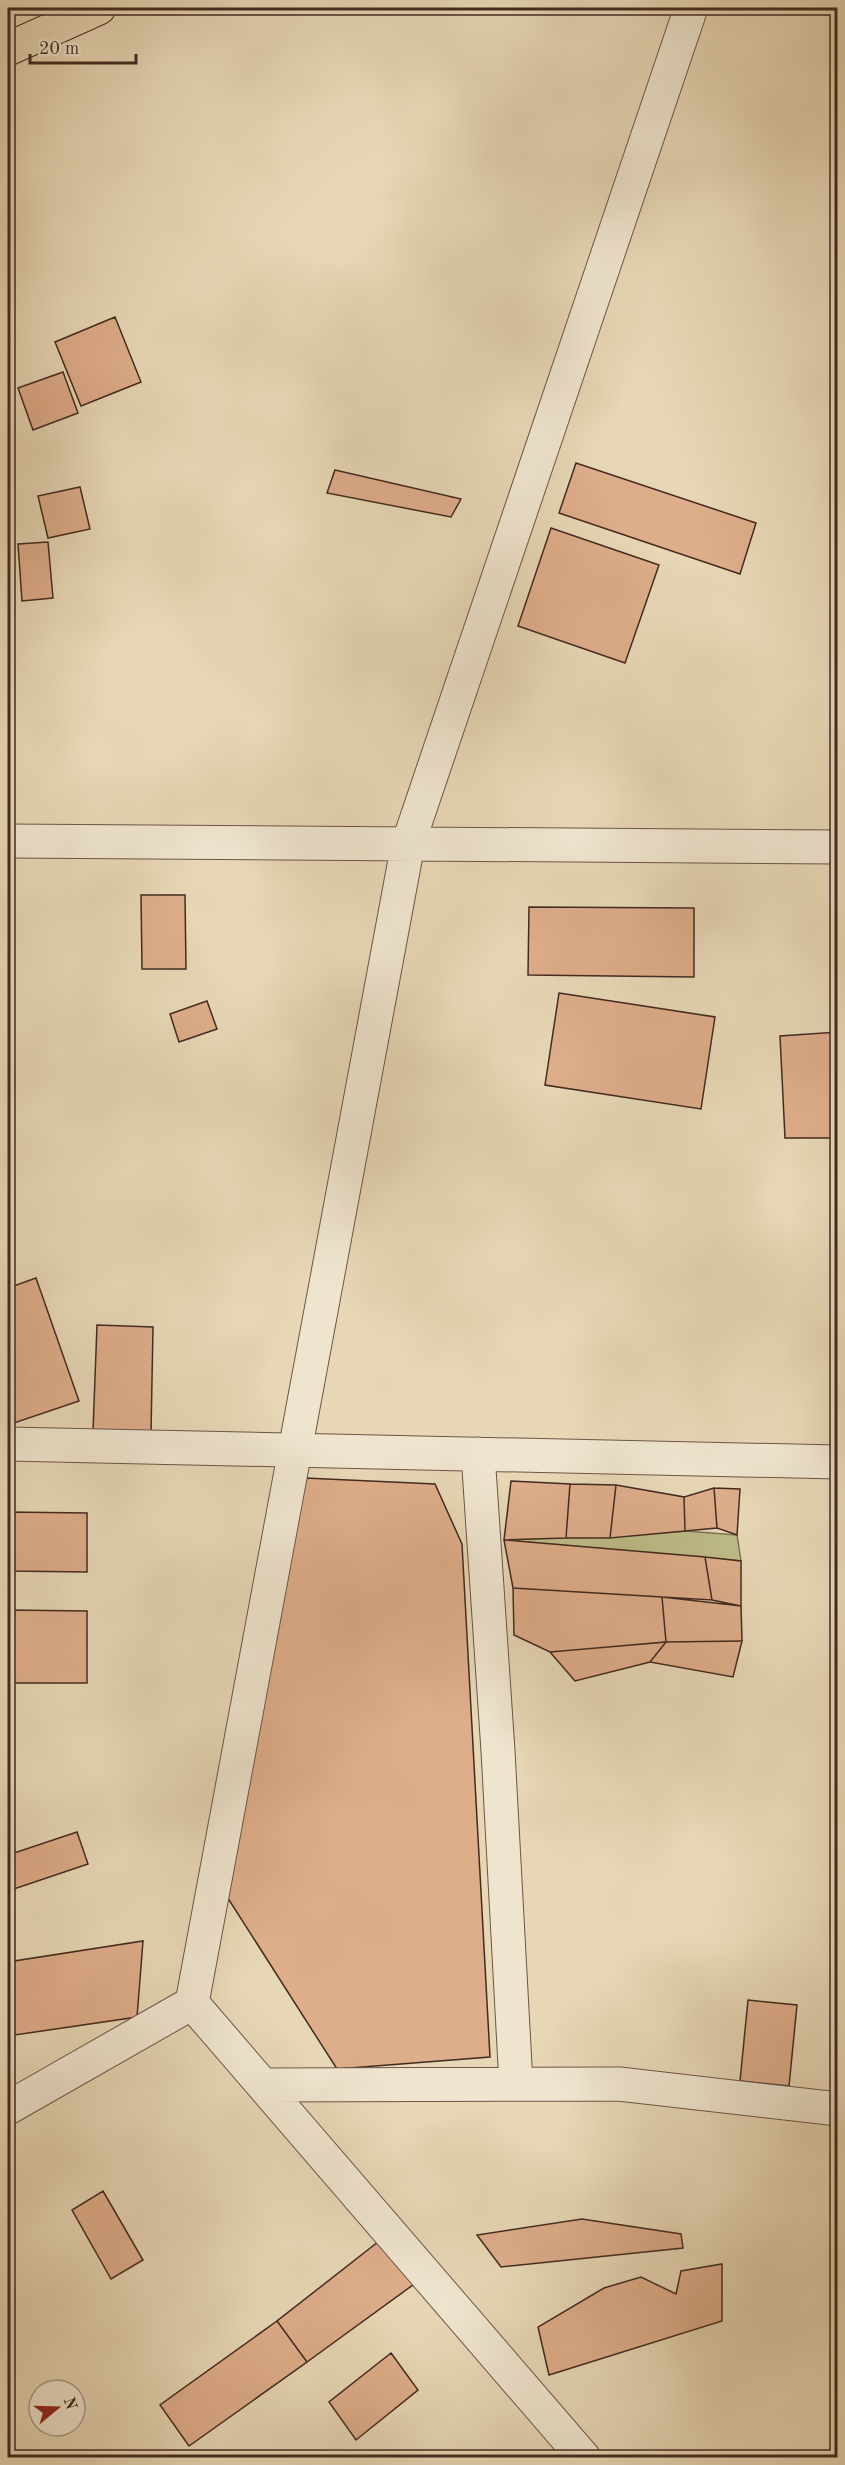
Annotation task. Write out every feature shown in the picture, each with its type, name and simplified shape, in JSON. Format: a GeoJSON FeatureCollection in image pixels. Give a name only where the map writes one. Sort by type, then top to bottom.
{"type":"FeatureCollection","features":[{"type":"Feature","properties":{"kind":"main road"},"geometry":{"type":"LineString","coordinates":[[8,49],[85,10]]}},
{"type":"Feature","properties":{"kind":"street"},"geometry":{"type":"LineString","coordinates":[[8,2108],[192,2003],[408,844],[691,8]]}},
{"type":"Feature","properties":{"kind":"street"},"geometry":{"type":"LineString","coordinates":[[8,841],[837,847]]}},
{"type":"Feature","properties":{"kind":"street"},"geometry":{"type":"LineString","coordinates":[[8,1444],[837,1462]]}},
{"type":"Feature","properties":{"kind":"street"},"geometry":{"type":"LineString","coordinates":[[478,1454],[499,1762],[516,2084]]}},
{"type":"Feature","properties":{"kind":"street"},"geometry":{"type":"LineString","coordinates":[[192,2003],[584,2457]]}},
{"type":"Feature","properties":{"kind":"street"},"geometry":{"type":"LineString","coordinates":[[263,2085],[619,2084],[837,2109]]}},
{"type":"Feature","properties":{"kind":"shaded area"},"geometry":{"type":"Polygon","coordinates":[[[685,1531],[737,1535],[741,1561],[504,1540],[685,1531]]]}},
{"type":"Feature","properties":{"kind":"building"},"geometry":{"type":"Polygon","coordinates":[[[115,317],[141,382],[81,406],[55,342],[115,317]]]}},
{"type":"Feature","properties":{"kind":"building"},"geometry":{"type":"Polygon","coordinates":[[[63,372],[78,413],[33,430],[18,388],[63,372]]]}},
{"type":"Feature","properties":{"kind":"building"},"geometry":{"type":"Polygon","coordinates":[[[576,463],[756,523],[740,574],[559,513],[576,463]]]}},
{"type":"Feature","properties":{"kind":"building"},"geometry":{"type":"Polygon","coordinates":[[[335,470],[461,499],[451,517],[327,493],[335,470]]]}},
{"type":"Feature","properties":{"kind":"building"},"geometry":{"type":"Polygon","coordinates":[[[80,487],[90,529],[48,538],[38,496],[80,487]]]}},
{"type":"Feature","properties":{"kind":"building"},"geometry":{"type":"Polygon","coordinates":[[[551,528],[659,565],[625,663],[518,626],[551,528]]]}},
{"type":"Feature","properties":{"kind":"building"},"geometry":{"type":"Polygon","coordinates":[[[48,542],[53,598],[22,601],[18,544],[48,542]]]}},
{"type":"Feature","properties":{"kind":"building"},"geometry":{"type":"Polygon","coordinates":[[[141,895],[185,895],[186,969],[142,969],[141,895]]]}},
{"type":"Feature","properties":{"kind":"building"},"geometry":{"type":"Polygon","coordinates":[[[529,907],[694,908],[694,977],[528,975],[529,907]]]}},
{"type":"Feature","properties":{"kind":"building"},"geometry":{"type":"Polygon","coordinates":[[[559,993],[715,1017],[701,1109],[545,1085],[559,993]]]}},
{"type":"Feature","properties":{"kind":"building"},"geometry":{"type":"Polygon","coordinates":[[[207,1001],[217,1029],[179,1042],[170,1014],[207,1001]]]}},
{"type":"Feature","properties":{"kind":"building"},"geometry":{"type":"Polygon","coordinates":[[[838,1032],[836,1138],[785,1138],[780,1036],[838,1032]]]}},
{"type":"Feature","properties":{"kind":"building"},"geometry":{"type":"Polygon","coordinates":[[[36,1278],[79,1401],[8,1425],[8,1288],[36,1278]]]}},
{"type":"Feature","properties":{"kind":"building"},"geometry":{"type":"Polygon","coordinates":[[[97,1325],[153,1327],[151,1433],[93,1431],[97,1325]]]}},
{"type":"Feature","properties":{"kind":"building"},"geometry":{"type":"Polygon","coordinates":[[[305,1478],[435,1484],[462,1544],[490,2057],[337,2069],[224,1892],[305,1478]]]}},
{"type":"Feature","properties":{"kind":"building"},"geometry":{"type":"Polygon","coordinates":[[[511,1481],[570,1484],[566,1538],[504,1540],[511,1481]]]}},
{"type":"Feature","properties":{"kind":"building"},"geometry":{"type":"Polygon","coordinates":[[[570,1484],[616,1485],[610,1538],[566,1538],[570,1484]]]}},
{"type":"Feature","properties":{"kind":"building"},"geometry":{"type":"Polygon","coordinates":[[[616,1485],[684,1497],[685,1531],[610,1538],[616,1485]]]}},
{"type":"Feature","properties":{"kind":"building"},"geometry":{"type":"Polygon","coordinates":[[[714,1488],[740,1489],[737,1535],[717,1528],[714,1488]]]}},
{"type":"Feature","properties":{"kind":"building"},"geometry":{"type":"Polygon","coordinates":[[[714,1488],[717,1528],[685,1531],[684,1497],[714,1488]]]}},
{"type":"Feature","properties":{"kind":"building"},"geometry":{"type":"Polygon","coordinates":[[[8,1512],[87,1513],[87,1572],[8,1571],[8,1512]]]}},
{"type":"Feature","properties":{"kind":"building"},"geometry":{"type":"Polygon","coordinates":[[[504,1540],[705,1557],[712,1600],[513,1588],[504,1540]]]}},
{"type":"Feature","properties":{"kind":"building"},"geometry":{"type":"Polygon","coordinates":[[[705,1557],[741,1561],[741,1606],[712,1600],[705,1557]]]}},
{"type":"Feature","properties":{"kind":"building"},"geometry":{"type":"Polygon","coordinates":[[[513,1588],[662,1597],[666,1642],[550,1652],[514,1635],[513,1588]]]}},
{"type":"Feature","properties":{"kind":"building"},"geometry":{"type":"Polygon","coordinates":[[[662,1597],[741,1606],[742,1641],[666,1642],[662,1597]]]}},
{"type":"Feature","properties":{"kind":"building"},"geometry":{"type":"Polygon","coordinates":[[[8,1610],[87,1611],[87,1683],[8,1683],[8,1610]]]}},
{"type":"Feature","properties":{"kind":"building"},"geometry":{"type":"Polygon","coordinates":[[[742,1641],[733,1677],[650,1662],[666,1642],[742,1641]]]}},
{"type":"Feature","properties":{"kind":"building"},"geometry":{"type":"Polygon","coordinates":[[[666,1642],[650,1662],[575,1681],[550,1652],[666,1642]]]}},
{"type":"Feature","properties":{"kind":"building"},"geometry":{"type":"Polygon","coordinates":[[[77,1832],[88,1864],[8,1891],[8,1855],[77,1832]]]}},
{"type":"Feature","properties":{"kind":"building"},"geometry":{"type":"Polygon","coordinates":[[[143,1941],[137,2017],[8,2036],[8,1962],[143,1941]]]}},
{"type":"Feature","properties":{"kind":"building"},"geometry":{"type":"Polygon","coordinates":[[[748,2000],[797,2005],[789,2086],[740,2081],[748,2000]]]}},
{"type":"Feature","properties":{"kind":"building"},"geometry":{"type":"Polygon","coordinates":[[[103,2191],[143,2260],[111,2279],[72,2210],[103,2191]]]}},
{"type":"Feature","properties":{"kind":"building"},"geometry":{"type":"Polygon","coordinates":[[[582,2219],[681,2234],[683,2248],[501,2267],[477,2235],[582,2219]]]}},
{"type":"Feature","properties":{"kind":"building"},"geometry":{"type":"Polygon","coordinates":[[[383,2238],[417,2282],[307,2362],[277,2321],[383,2238]]]}},
{"type":"Feature","properties":{"kind":"building"},"geometry":{"type":"Polygon","coordinates":[[[722,2264],[722,2321],[549,2375],[538,2327],[604,2288],[641,2277],[676,2294],[681,2271],[722,2264]]]}},
{"type":"Feature","properties":{"kind":"building"},"geometry":{"type":"Polygon","coordinates":[[[277,2321],[307,2362],[189,2446],[160,2405],[277,2321]]]}},
{"type":"Feature","properties":{"kind":"building"},"geometry":{"type":"Polygon","coordinates":[[[391,2353],[418,2390],[356,2440],[329,2402],[391,2353]]]}}]}
